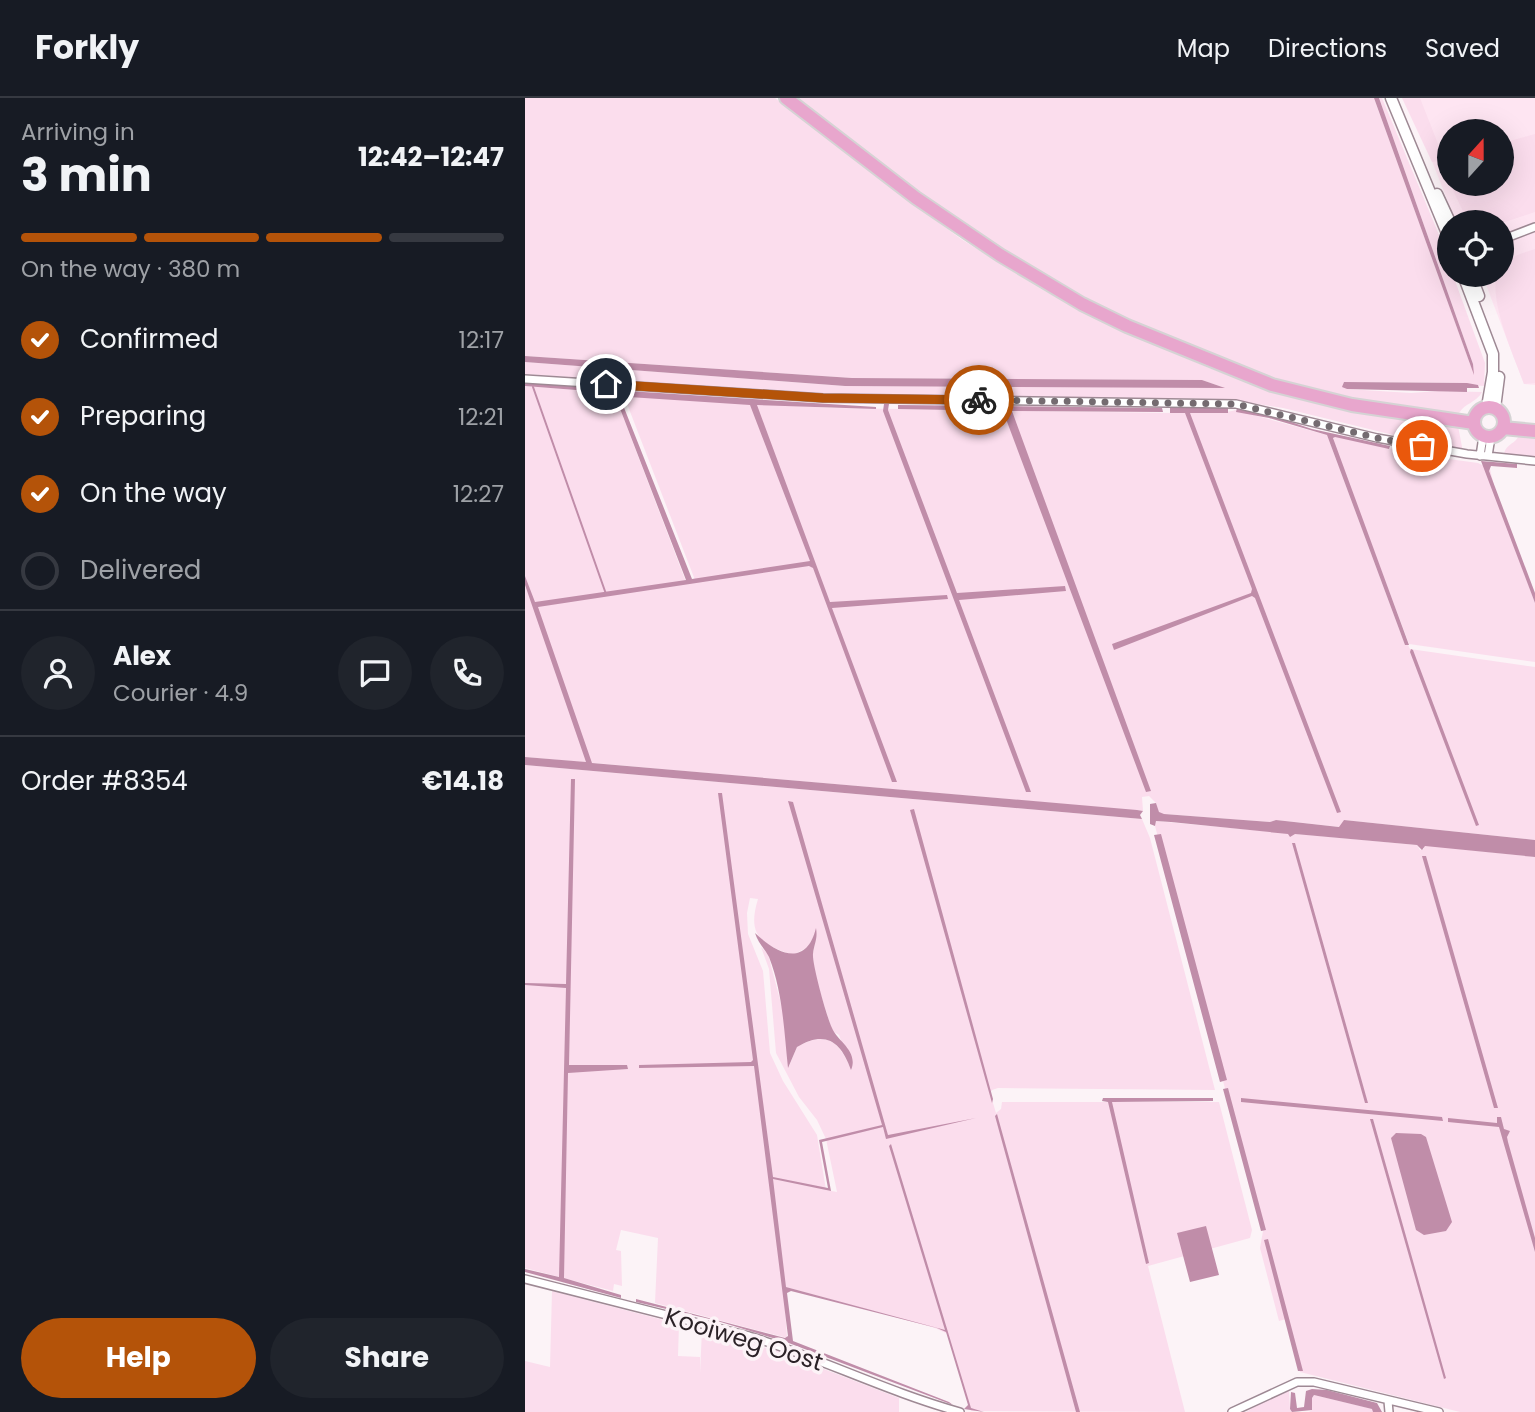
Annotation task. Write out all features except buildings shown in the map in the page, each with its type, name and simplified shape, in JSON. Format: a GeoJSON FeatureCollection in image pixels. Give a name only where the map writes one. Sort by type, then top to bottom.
{"type":"FeatureCollection","features":[{"type":"Feature","properties":{"kind":"main road"},"geometry":{"type":"LineString","coordinates":[[786,98],[916,198],[1000,256],[1082,304],[1272,385],[1352,405],[1475,420]]}},
{"type":"Feature","properties":{"kind":"main road"},"geometry":{"type":"LineString","coordinates":[[1491,408],[1502,413],[1504,424],[1498,434],[1487,436],[1477,431],[1475,420],[1480,410],[1491,408]]}},
{"type":"Feature","properties":{"kind":"main road"},"geometry":{"type":"LineString","coordinates":[[1504,424],[1535,430]]}},
{"type":"Feature","properties":{"kind":"street"},"geometry":{"type":"LineString","coordinates":[[1391,98],[1437,210]]}},
{"type":"Feature","properties":{"kind":"street"},"geometry":{"type":"LineString","coordinates":[[1397,98],[1409,132],[1445,210]]}},
{"type":"Feature","properties":{"kind":"street"},"geometry":{"type":"LineString","coordinates":[[1514,235],[1535,227]]}},
{"type":"Feature","properties":{"kind":"street"},"geometry":{"type":"LineString","coordinates":[[1468,287],[1493,354],[1491,408]]}},
{"type":"Feature","properties":{"kind":"street"},"geometry":{"type":"LineString","coordinates":[[1475,287],[1499,356],[1499,371],[1491,408]]}},
{"type":"Feature","properties":{"kind":"street"},"geometry":{"type":"LineString","coordinates":[[525,379],[823,398],[1236,404],[1377,438],[1484,456],[1535,461]]}},
{"type":"Feature","properties":{"kind":"street"},"geometry":{"type":"LineString","coordinates":[[1484,456],[1487,436]]}},
{"type":"Feature","properties":{"kind":"street","name":"Kooiweg Oost"},"geometry":{"type":"LineString","coordinates":[[525,1279],[769,1342],[960,1412]]}},
{"type":"Feature","properties":{"kind":"street"},"geometry":{"type":"LineString","coordinates":[[1233,1412],[1297,1382],[1314,1382],[1439,1412]]}},
{"type":"Feature","properties":{"kind":"street"},"geometry":{"type":"LineString","coordinates":[[1388,1401],[1389,1412]]}},
{"type":"Feature","properties":{"kind":"shaded area"},"geometry":{"type":"Polygon","coordinates":[[[525,98],[775,98],[961,239],[1041,289],[1106,324],[1250,383],[1324,403],[1458,426],[1463,452],[1283,408],[1225,399],[819,394],[525,374],[525,362],[845,386],[1222,387],[1202,380],[852,378],[525,356],[525,98]]]}},
{"type":"Feature","properties":{"kind":"shaded area"},"geometry":{"type":"Polygon","coordinates":[[[794,98],[1374,98],[1437,272],[1437,287],[1442,287],[1473,372],[1473,364],[1446,287],[1457,287],[1485,363],[1484,386],[1467,383],[1344,382],[1343,386],[1347,389],[1411,393],[1482,392],[1459,413],[1394,407],[1327,393],[1260,374],[1193,349],[1064,288],[1004,253],[930,203],[794,98]]]}},
{"type":"Feature","properties":{"kind":"shaded area"},"geometry":{"type":"Polygon","coordinates":[[[1374,98],[1379,98],[1437,262],[1437,273],[1374,98]]]}},
{"type":"Feature","properties":{"kind":"shaded area"},"geometry":{"type":"Polygon","coordinates":[[[1379,98],[1382,98],[1437,230],[1437,262],[1379,98]]]}},
{"type":"Feature","properties":{"kind":"shaded area"},"geometry":{"type":"Polygon","coordinates":[[[1402,98],[1420,98],[1437,141],[1437,161],[1432,162],[1402,98]]]}},
{"type":"Feature","properties":{"kind":"shaded area"},"geometry":{"type":"Polygon","coordinates":[[[1407,98],[1535,98],[1535,385],[1524,384],[1487,287],[1514,287],[1514,210],[1451,210],[1446,196],[1514,196],[1514,119],[1437,119],[1437,174],[1407,98]]]}},
{"type":"Feature","properties":{"kind":"shaded area"},"geometry":{"type":"Polygon","coordinates":[[[1535,134],[1535,212],[1514,219],[1514,210],[1462,210],[1456,196],[1514,196],[1514,140],[1535,134]]]}},
{"type":"Feature","properties":{"kind":"shaded area"},"geometry":{"type":"Polygon","coordinates":[[[1535,249],[1535,383],[1524,384],[1499,314],[1495,287],[1514,287],[1514,257],[1535,249]]]}},
{"type":"Feature","properties":{"kind":"shaded area"},"geometry":{"type":"Polygon","coordinates":[[[1442,287],[1446,287],[1473,364],[1474,375],[1442,287]]]}},
{"type":"Feature","properties":{"kind":"shaded area"},"geometry":{"type":"Polygon","coordinates":[[[525,356],[852,378],[1202,380],[1225,388],[845,386],[525,362],[525,356]]]}},
{"type":"Feature","properties":{"kind":"shaded area"},"geometry":{"type":"Polygon","coordinates":[[[525,382],[617,390],[692,579],[810,561],[750,405],[629,397],[628,391],[876,407],[757,405],[830,602],[947,595],[948,599],[832,608],[897,782],[892,782],[813,568],[809,566],[538,607],[592,763],[1137,810],[1143,811],[1140,815],[1142,819],[525,765],[525,757],[586,762],[525,585],[525,576],[535,602],[686,580],[614,393],[525,386],[525,382]]]}},
{"type":"Feature","properties":{"kind":"shaded area"},"geometry":{"type":"Polygon","coordinates":[[[1344,382],[1467,383],[1478,385],[1479,388],[1467,388],[1467,392],[1347,389],[1342,387],[1344,382]]]}},
{"type":"Feature","properties":{"kind":"shaded area"},"geometry":{"type":"Polygon","coordinates":[[[525,386],[614,393],[686,582],[695,580],[624,396],[832,408],[1188,413],[1235,410],[1327,435],[1405,645],[1410,649],[1535,667],[1535,840],[1344,820],[1340,827],[1276,820],[1270,822],[1164,814],[1159,813],[1156,803],[1149,796],[1142,797],[1143,811],[525,757],[525,586],[533,605],[534,602],[525,576],[525,386]]]}},
{"type":"Feature","properties":{"kind":"shaded area"},"geometry":{"type":"Polygon","coordinates":[[[884,404],[889,404],[888,410],[957,593],[1065,586],[1066,591],[959,600],[1031,792],[1026,792],[883,411],[884,404]]]}},
{"type":"Feature","properties":{"kind":"shaded area"},"geometry":{"type":"Polygon","coordinates":[[[898,405],[1162,408],[1163,412],[1012,411],[1151,791],[1146,792],[1003,411],[898,409],[898,405]]]}},
{"type":"Feature","properties":{"kind":"shaded area"},"geometry":{"type":"Polygon","coordinates":[[[1170,407],[1228,408],[1228,413],[1190,413],[1341,812],[1337,813],[1255,598],[1252,596],[1114,650],[1112,644],[1251,593],[1252,589],[1185,413],[1170,413],[1170,407]]]}},
{"type":"Feature","properties":{"kind":"shaded area"},"geometry":{"type":"Polygon","coordinates":[[[1237,408],[1270,415],[1312,429],[1390,446],[1389,449],[1333,438],[1409,645],[1405,645],[1327,435],[1269,418],[1236,412],[1237,408]]]}},
{"type":"Feature","properties":{"kind":"shaded area"},"geometry":{"type":"Polygon","coordinates":[[[1519,435],[1535,437],[1535,459],[1504,455],[1519,435]]]}},
{"type":"Feature","properties":{"kind":"shaded area"},"geometry":{"type":"Polygon","coordinates":[[[1334,436],[1427,456],[1478,463],[1490,469],[1497,498],[1535,603],[1535,662],[1409,644],[1333,442],[1334,436]]]}},
{"type":"Feature","properties":{"kind":"shaded area"},"geometry":{"type":"Polygon","coordinates":[[[1481,461],[1517,464],[1517,468],[1491,466],[1489,471],[1535,593],[1535,603],[1481,461]]]}},
{"type":"Feature","properties":{"kind":"shaded area"},"geometry":{"type":"Polygon","coordinates":[[[1411,649],[1413,650],[1479,825],[1476,826],[1411,649]]]}},
{"type":"Feature","properties":{"kind":"shaded area"},"geometry":{"type":"Polygon","coordinates":[[[525,765],[1142,819],[1150,838],[1215,1090],[998,1088],[990,1093],[996,1113],[1001,1109],[1002,1102],[1219,1102],[1252,1230],[1250,1238],[1148,1266],[1185,1412],[971,1411],[948,1334],[935,1328],[786,1287],[787,1338],[655,1303],[658,1238],[621,1230],[616,1250],[621,1251],[622,1286],[614,1284],[613,1291],[525,1268],[525,765]],[[750,898],[747,913],[748,934],[763,971],[770,1053],[783,1081],[817,1135],[826,1190],[837,1192],[826,1139],[817,1120],[799,1097],[776,1053],[769,969],[761,947],[768,954],[784,1015],[789,1066],[797,1047],[816,1039],[824,1039],[842,1051],[851,1069],[839,1035],[832,1031],[818,986],[813,958],[814,936],[808,947],[793,955],[772,947],[756,930],[754,921],[758,899],[750,898]]]}},
{"type":"Feature","properties":{"kind":"shaded area"},"geometry":{"type":"Polygon","coordinates":[[[571,779],[575,779],[569,1065],[627,1065],[628,1069],[568,1073],[564,1278],[621,1295],[621,1298],[525,1272],[525,1269],[559,1277],[566,988],[525,983],[566,984],[571,779]]]}},
{"type":"Feature","properties":{"kind":"shaded area"},"geometry":{"type":"Polygon","coordinates":[[[718,793],[722,793],[773,1177],[828,1188],[819,1140],[882,1125],[788,801],[793,802],[888,1135],[976,1118],[886,1139],[883,1127],[822,1142],[831,1191],[773,1179],[786,1287],[945,1330],[889,1146],[891,1144],[971,1408],[984,1412],[964,1409],[968,1405],[946,1332],[937,1328],[791,1291],[787,1293],[793,1341],[953,1405],[786,1342],[714,1320],[636,1302],[636,1299],[785,1338],[788,1336],[754,1066],[639,1068],[639,1065],[753,1060],[718,793]]]}},
{"type":"Feature","properties":{"kind":"shaded area"},"geometry":{"type":"Polygon","coordinates":[[[1156,803],[1159,812],[1164,814],[1270,822],[1276,820],[1339,827],[1344,820],[1535,840],[1535,857],[1425,846],[1422,850],[1417,845],[1295,834],[1290,837],[1288,834],[1171,822],[1156,821],[1155,826],[1150,824],[1150,804],[1156,803]]]}},
{"type":"Feature","properties":{"kind":"shaded area"},"geometry":{"type":"Polygon","coordinates":[[[914,809],[993,1099],[992,1103],[910,810],[914,809]]]}},
{"type":"Feature","properties":{"kind":"shaded area"},"geometry":{"type":"Polygon","coordinates":[[[1156,821],[1417,845],[1420,850],[1424,849],[1424,845],[1535,857],[1535,1412],[1460,1412],[1300,1372],[1286,1319],[1279,1321],[1260,1248],[1263,1231],[1155,826],[1156,821]]]}},
{"type":"Feature","properties":{"kind":"shaded area"},"geometry":{"type":"Polygon","coordinates":[[[1161,834],[1227,1080],[1220,1082],[1154,835],[1161,834]]]}},
{"type":"Feature","properties":{"kind":"shaded area"},"geometry":{"type":"Polygon","coordinates":[[[1292,843],[1295,843],[1368,1103],[1365,1103],[1292,843]]]}},
{"type":"Feature","properties":{"kind":"shaded area"},"geometry":{"type":"Polygon","coordinates":[[[1422,856],[1426,856],[1498,1108],[1494,1108],[1422,856]]]}},
{"type":"Feature","properties":{"kind":"shaded area"},"geometry":{"type":"Polygon","coordinates":[[[816,928],[813,960],[817,979],[832,1028],[852,1057],[851,1070],[837,1045],[824,1039],[816,1039],[797,1047],[788,1068],[777,984],[769,957],[755,933],[772,947],[798,953],[811,941],[816,928]]]}},
{"type":"Feature","properties":{"kind":"shaded area"},"geometry":{"type":"Polygon","coordinates":[[[1228,1088],[1266,1230],[1261,1231],[1223,1089],[1228,1088]]]}},
{"type":"Feature","properties":{"kind":"shaded area"},"geometry":{"type":"Polygon","coordinates":[[[1103,1098],[1213,1098],[1213,1101],[1112,1102],[1149,1263],[1146,1264],[1108,1102],[1102,1101],[1103,1098]]]}},
{"type":"Feature","properties":{"kind":"shaded area"},"geometry":{"type":"Polygon","coordinates":[[[1241,1098],[1442,1117],[1443,1121],[1241,1102],[1241,1098]]]}},
{"type":"Feature","properties":{"kind":"shaded area"},"geometry":{"type":"Polygon","coordinates":[[[997,1114],[1080,1412],[1076,1412],[995,1116],[997,1114]]]}},
{"type":"Feature","properties":{"kind":"shaded area"},"geometry":{"type":"Polygon","coordinates":[[[1497,1117],[1501,1117],[1504,1129],[1510,1131],[1508,1142],[1535,1238],[1535,1252],[1499,1127],[1448,1122],[1448,1118],[1497,1123],[1497,1117]]]}},
{"type":"Feature","properties":{"kind":"shaded area"},"geometry":{"type":"Polygon","coordinates":[[[1370,1119],[1373,1119],[1446,1378],[1444,1379],[1370,1119]]]}},
{"type":"Feature","properties":{"kind":"shaded area"},"geometry":{"type":"Polygon","coordinates":[[[1396,1133],[1421,1134],[1426,1137],[1452,1222],[1446,1231],[1424,1235],[1416,1230],[1391,1138],[1396,1133]]]}},
{"type":"Feature","properties":{"kind":"shaded area"},"geometry":{"type":"Polygon","coordinates":[[[1206,1226],[1219,1275],[1190,1282],[1177,1233],[1206,1226]]]}},
{"type":"Feature","properties":{"kind":"shaded area"},"geometry":{"type":"Polygon","coordinates":[[[1268,1239],[1303,1371],[1298,1371],[1264,1240],[1268,1239]]]}},
{"type":"Feature","properties":{"kind":"shaded area"},"geometry":{"type":"Polygon","coordinates":[[[552,1291],[679,1324],[678,1356],[700,1357],[700,1373],[702,1330],[777,1351],[899,1398],[899,1412],[525,1412],[525,1361],[550,1367],[552,1291]]]}},
{"type":"Feature","properties":{"kind":"shaded area"},"geometry":{"type":"Polygon","coordinates":[[[1327,1390],[1377,1403],[1382,1412],[1373,1412],[1372,1409],[1314,1395],[1312,1410],[1292,1412],[1291,1392],[1295,1393],[1297,1408],[1304,1407],[1306,1391],[1327,1390]]]}},
{"type":"Feature","properties":{"kind":"shaded area"},"geometry":{"type":"Polygon","coordinates":[[[1289,1391],[1292,1412],[1246,1412],[1266,1400],[1289,1391]]]}},
{"type":"Feature","properties":{"kind":"shaded area"},"geometry":{"type":"Polygon","coordinates":[[[1314,1395],[1373,1409],[1373,1412],[1309,1412],[1312,1410],[1314,1395]]]}},
{"type":"Feature","properties":{"kind":"waterway"},"geometry":{"type":"LineString","coordinates":[[533,387],[606,594]]}},
{"type":"Feature","properties":{"kind":"way so far"},"geometry":{"type":"LineString","coordinates":[[979,400],[1236,404],[1377,438],[1422,446]]}},
{"type":"Feature","properties":{"kind":"route"},"geometry":{"type":"LineString","coordinates":[[606,384],[823,398],[979,400]]}}]}
